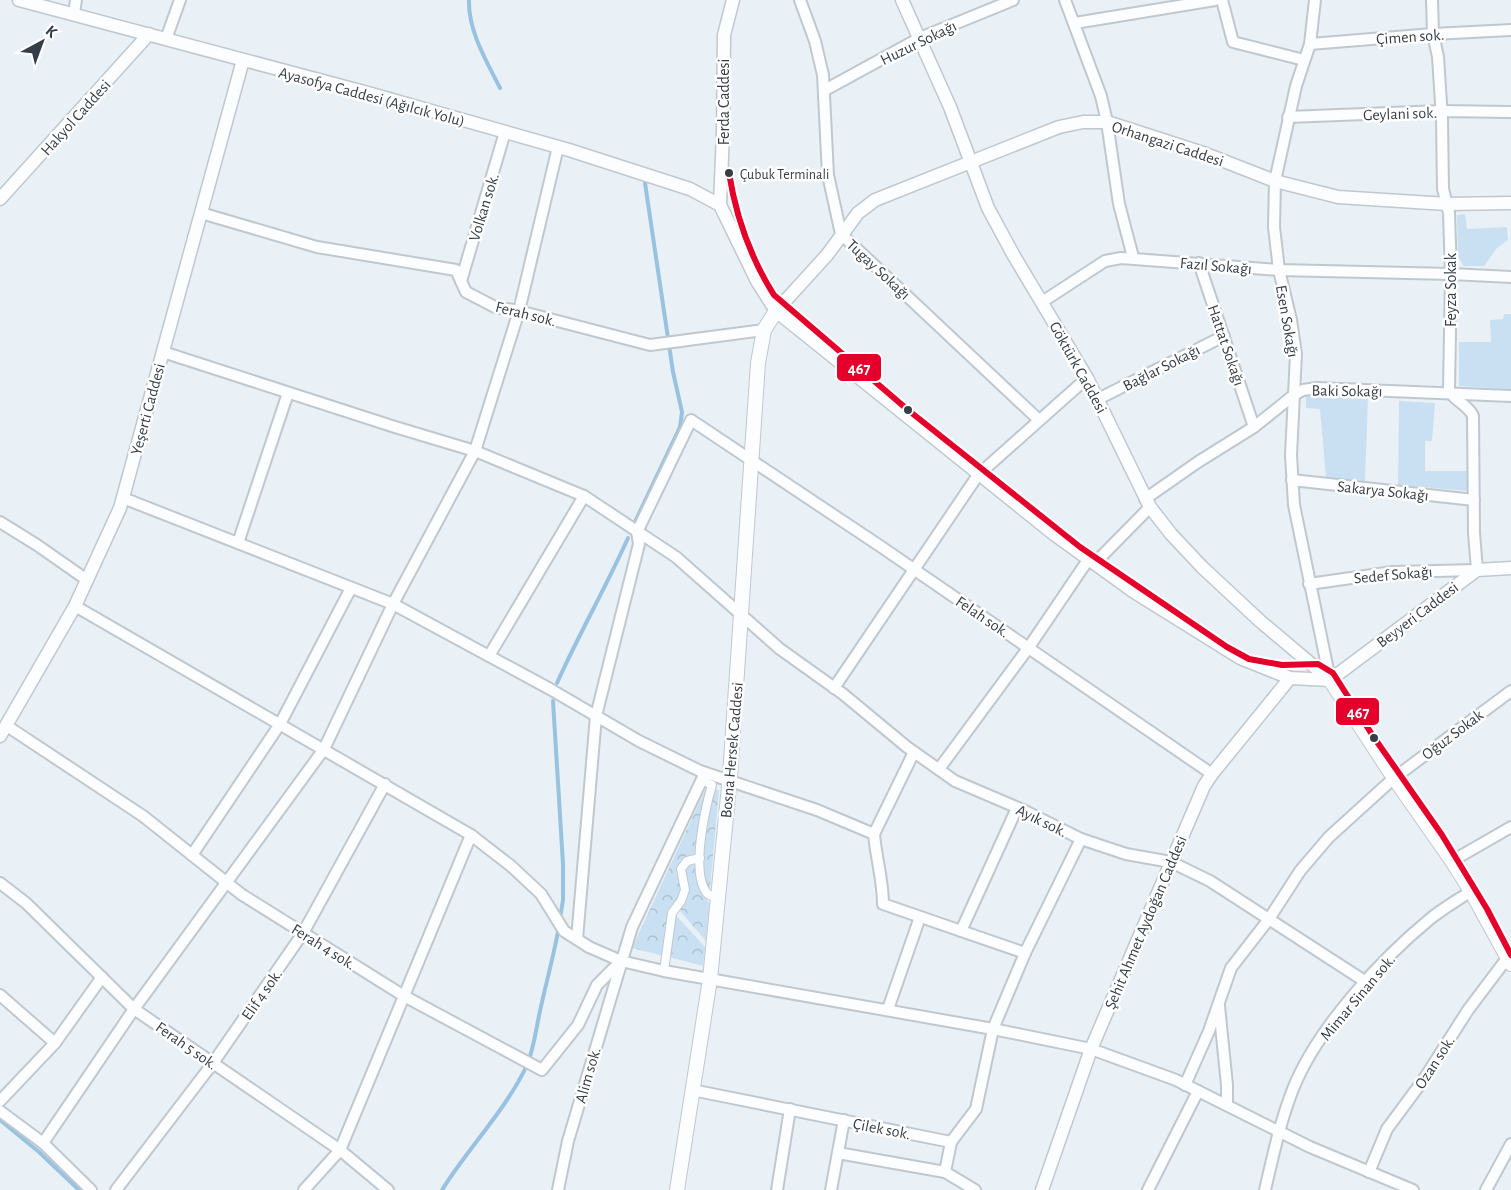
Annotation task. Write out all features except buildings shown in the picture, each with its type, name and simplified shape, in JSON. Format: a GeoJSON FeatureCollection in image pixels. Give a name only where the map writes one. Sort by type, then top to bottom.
{"type":"FeatureCollection","features":[{"type":"Feature","properties":{"kind":"main road","name":"Bosna Hersek Caddesi"},"geometry":{"type":"LineString","coordinates":[[677,1190],[710,979],[730,782],[758,363],[764,330],[776,311]]}},
{"type":"Feature","properties":{"kind":"main road"},"geometry":{"type":"LineString","coordinates":[[1330,680],[1452,861],[1509,961]]}},
{"type":"Feature","properties":{"kind":"street","name":"Ayasofya Caddesi (Ağılcık Yolu)"},"geometry":{"type":"LineString","coordinates":[[19,0],[74,13],[558,147],[690,189],[720,206]]}},
{"type":"Feature","properties":{"kind":"street"},"geometry":{"type":"LineString","coordinates":[[74,13],[76,0]]}},
{"type":"Feature","properties":{"kind":"street"},"geometry":{"type":"LineString","coordinates":[[166,39],[180,0]]}},
{"type":"Feature","properties":{"kind":"street","name":"Ferda Caddesi"},"geometry":{"type":"LineString","coordinates":[[720,206],[724,35],[733,0]]}},
{"type":"Feature","properties":{"kind":"street","name":"Tugay Sokağı"},"geometry":{"type":"LineString","coordinates":[[800,0],[815,41],[825,90],[828,175],[842,234],[1039,420]]}},
{"type":"Feature","properties":{"kind":"street","name":"Göktürk Caddesi"},"geometry":{"type":"LineString","coordinates":[[902,0],[950,107],[992,216],[1087,378],[1148,503],[1171,534],[1202,567],[1260,621],[1330,680]]}},
{"type":"Feature","properties":{"kind":"street","name":"Huzur Sokağı"},"geometry":{"type":"LineString","coordinates":[[825,90],[920,38],[1013,0]]}},
{"type":"Feature","properties":{"kind":"street"},"geometry":{"type":"LineString","coordinates":[[1065,0],[1097,80],[1107,123],[1119,204],[1133,257]]}},
{"type":"Feature","properties":{"kind":"street"},"geometry":{"type":"LineString","coordinates":[[1075,23],[1215,0]]}},
{"type":"Feature","properties":{"kind":"street"},"geometry":{"type":"LineString","coordinates":[[1222,0],[1233,42],[1304,60]]}},
{"type":"Feature","properties":{"kind":"street","name":"Esen Sokağı"},"geometry":{"type":"LineString","coordinates":[[1315,0],[1310,44],[1288,117],[1275,180],[1274,227],[1279,270],[1296,354],[1292,480],[1294,505],[1330,680]]}},
{"type":"Feature","properties":{"kind":"street","name":"Feyza Sokak"},"geometry":{"type":"LineString","coordinates":[[1432,0],[1433,34],[1438,57],[1442,111],[1443,189],[1447,204],[1451,273],[1450,394]]}},
{"type":"Feature","properties":{"kind":"street","name":"Çimen sok."},"geometry":{"type":"LineString","coordinates":[[1310,44],[1511,30]]}},
{"type":"Feature","properties":{"kind":"street","name":"Hakyol Caddesi"},"geometry":{"type":"LineString","coordinates":[[0,199],[149,34]]}},
{"type":"Feature","properties":{"kind":"street","name":"Yeşerti Caddesi"},"geometry":{"type":"LineString","coordinates":[[4,731],[75,606],[123,498],[243,60]]}},
{"type":"Feature","properties":{"kind":"street","name":"Geylani sok."},"geometry":{"type":"LineString","coordinates":[[1288,117],[1442,111],[1511,111]]}},
{"type":"Feature","properties":{"kind":"street","name":"Orhangazi Caddesi"},"geometry":{"type":"LineString","coordinates":[[776,311],[827,255],[858,213],[875,200],[1059,127],[1083,122],[1107,123],[1196,150],[1314,192],[1358,199],[1447,204],[1511,203]]}},
{"type":"Feature","properties":{"kind":"street","name":"Volkan sok."},"geometry":{"type":"LineString","coordinates":[[461,281],[505,132]]}},
{"type":"Feature","properties":{"kind":"street"},"geometry":{"type":"LineString","coordinates":[[43,1143],[134,1009],[324,749],[393,604],[475,451],[519,311],[558,147]]}},
{"type":"Feature","properties":{"kind":"street"},"geometry":{"type":"LineString","coordinates":[[720,206],[757,281],[776,311],[978,475],[1091,562],[1214,644],[1240,658],[1290,678],[1330,680]]}},
{"type":"Feature","properties":{"kind":"street","name":"Ferah sok."},"geometry":{"type":"LineString","coordinates":[[201,213],[317,247],[456,270],[466,292],[495,307],[519,311],[650,345],[764,330]]}},
{"type":"Feature","properties":{"kind":"street","name":"Fazıl Sokağı"},"geometry":{"type":"LineString","coordinates":[[1042,302],[1105,261],[1133,257],[1279,270],[1451,273],[1511,277]]}},
{"type":"Feature","properties":{"kind":"street","name":"Hattat Sokağı"},"geometry":{"type":"LineString","coordinates":[[1199,263],[1254,427]]}},
{"type":"Feature","properties":{"kind":"street","name":"Bağlar Sokağı"},"geometry":{"type":"LineString","coordinates":[[1098,399],[1224,336]]}},
{"type":"Feature","properties":{"kind":"street","name":"Ayık sok."},"geometry":{"type":"LineString","coordinates":[[163,352],[395,428],[475,451],[584,496],[676,557],[780,649],[834,688],[914,752],[956,781],[1081,838],[1126,854],[1171,862],[1210,880],[1366,982]]}},
{"type":"Feature","properties":{"kind":"street"},"geometry":{"type":"LineString","coordinates":[[834,688],[978,475],[1087,378]]}},
{"type":"Feature","properties":{"kind":"street","name":"Baki Sokağı"},"geometry":{"type":"LineString","coordinates":[[939,769],[1091,562],[1148,503],[1198,462],[1254,427],[1294,395],[1303,390],[1317,388],[1511,396]]}},
{"type":"Feature","properties":{"kind":"street"},"geometry":{"type":"LineString","coordinates":[[238,543],[288,393]]}},
{"type":"Feature","properties":{"kind":"street"},"geometry":{"type":"LineString","coordinates":[[1450,394],[1470,409],[1473,416],[1477,570],[1511,568]]}},
{"type":"Feature","properties":{"kind":"street","name":"Felah sok."},"geometry":{"type":"LineString","coordinates":[[638,532],[691,420],[1029,647],[1212,774]]}},
{"type":"Feature","properties":{"kind":"street","name":"Sakarya Sokağı"},"geometry":{"type":"LineString","coordinates":[[1292,480],[1474,500]]}},
{"type":"Feature","properties":{"kind":"street"},"geometry":{"type":"LineString","coordinates":[[489,656],[584,496]]}},
{"type":"Feature","properties":{"kind":"street"},"geometry":{"type":"LineString","coordinates":[[123,498],[393,604],[704,776],[817,810],[874,834]]}},
{"type":"Feature","properties":{"kind":"street"},"geometry":{"type":"LineString","coordinates":[[0,522],[38,545],[87,580]]}},
{"type":"Feature","properties":{"kind":"street"},"geometry":{"type":"LineString","coordinates":[[577,939],[596,716],[639,544],[638,532]]}},
{"type":"Feature","properties":{"kind":"street","name":"Sedef Sokağı"},"geometry":{"type":"LineString","coordinates":[[1309,584],[1394,572],[1477,570]]}},
{"type":"Feature","properties":{"kind":"street","name":"Beyyeri Caddesi"},"geometry":{"type":"LineString","coordinates":[[1330,680],[1477,570]]}},
{"type":"Feature","properties":{"kind":"street"},"geometry":{"type":"LineString","coordinates":[[192,855],[280,724],[351,588]]}},
{"type":"Feature","properties":{"kind":"street"},"geometry":{"type":"LineString","coordinates":[[75,606],[471,835],[542,894],[564,931],[589,947],[621,961],[664,971],[888,1009],[1091,1049],[1185,1085],[1278,1131],[1413,1190]]}},
{"type":"Feature","properties":{"kind":"street","name":"Şehit Ahmet Aydoğan Caddesi"},"geometry":{"type":"LineString","coordinates":[[1042,1190],[1091,1049],[1204,786],[1290,678]]}},
{"type":"Feature","properties":{"kind":"street","name":"Oğuz Sokak"},"geometry":{"type":"LineString","coordinates":[[1185,1085],[1231,968],[1269,919],[1300,871],[1329,837],[1394,778],[1511,691]]}},
{"type":"Feature","properties":{"kind":"street","name":"Ferah 4 sok."},"geometry":{"type":"LineString","coordinates":[[4,731],[143,816],[241,894],[303,933],[404,996],[543,1070],[578,1024],[597,985],[621,961]]}},
{"type":"Feature","properties":{"kind":"street"},"geometry":{"type":"LineString","coordinates":[[914,752],[874,834],[876,858],[883,884],[883,904],[1025,953]]}},
{"type":"Feature","properties":{"kind":"street"},"geometry":{"type":"LineString","coordinates":[[704,776],[712,785],[704,816],[700,858],[705,890],[710,896],[718,898]]}},
{"type":"Feature","properties":{"kind":"street","name":"Alim sok."},"geometry":{"type":"LineString","coordinates":[[558,1190],[568,1141],[632,927],[704,776]]}},
{"type":"Feature","properties":{"kind":"street","name":"Elif 4 sok."},"geometry":{"type":"LineString","coordinates":[[116,1190],[213,1063],[303,933],[385,784]]}},
{"type":"Feature","properties":{"kind":"street"},"geometry":{"type":"LineString","coordinates":[[961,931],[1017,808]]}},
{"type":"Feature","properties":{"kind":"street"},"geometry":{"type":"LineString","coordinates":[[1452,861],[1511,827]]}},
{"type":"Feature","properties":{"kind":"street"},"geometry":{"type":"LineString","coordinates":[[304,1190],[340,1150],[471,835]]}},
{"type":"Feature","properties":{"kind":"street"},"geometry":{"type":"LineString","coordinates":[[945,1172],[951,1142],[976,1108],[993,1029],[1025,953],[1081,838]]}},
{"type":"Feature","properties":{"kind":"street"},"geometry":{"type":"LineString","coordinates":[[664,971],[672,913],[681,901],[685,890],[681,869],[687,861],[700,858]]}},
{"type":"Feature","properties":{"kind":"street","name":"Ferah 5 sok."},"geometry":{"type":"LineString","coordinates":[[0,883],[26,903],[134,1009],[340,1150],[388,1190]]}},
{"type":"Feature","properties":{"kind":"street","name":"Mimar Sinan sok."},"geometry":{"type":"LineString","coordinates":[[1265,1190],[1278,1131],[1294,1088],[1309,1057],[1336,1017],[1397,949],[1431,918],[1471,891]]}},
{"type":"Feature","properties":{"kind":"street"},"geometry":{"type":"LineString","coordinates":[[888,1009],[920,917]]}},
{"type":"Feature","properties":{"kind":"street","name":"Ozan sok."},"geometry":{"type":"LineString","coordinates":[[1369,1172],[1387,1129],[1424,1079],[1468,1010],[1509,961]]}},
{"type":"Feature","properties":{"kind":"street"},"geometry":{"type":"LineString","coordinates":[[0,1101],[55,1043],[102,977]]}},
{"type":"Feature","properties":{"kind":"street"},"geometry":{"type":"LineString","coordinates":[[0,995],[55,1043]]}},
{"type":"Feature","properties":{"kind":"street"},"geometry":{"type":"LineString","coordinates":[[1219,1003],[1227,1105]]}},
{"type":"Feature","properties":{"kind":"street","name":"Çilek sok."},"geometry":{"type":"LineString","coordinates":[[692,1090],[951,1142]]}},
{"type":"Feature","properties":{"kind":"street"},"geometry":{"type":"LineString","coordinates":[[1148,1190],[1198,1091]]}},
{"type":"Feature","properties":{"kind":"street"},"geometry":{"type":"LineString","coordinates":[[777,1190],[790,1109]]}},
{"type":"Feature","properties":{"kind":"street"},"geometry":{"type":"LineString","coordinates":[[0,1111],[43,1143],[91,1190]]}},
{"type":"Feature","properties":{"kind":"street"},"geometry":{"type":"LineString","coordinates":[[831,1190],[844,1120]]}},
{"type":"Feature","properties":{"kind":"street"},"geometry":{"type":"LineString","coordinates":[[1486,1190],[1511,1144]]}},
{"type":"Feature","properties":{"kind":"street"},"geometry":{"type":"LineString","coordinates":[[838,1153],[945,1172],[975,1190]]}},
{"type":"Feature","properties":{"kind":"green space"},"geometry":{"type":"Polygon","coordinates":[[[1465,214],[1467,229],[1507,227],[1508,240],[1497,248],[1484,266],[1464,266],[1458,257],[1457,215],[1465,214]]]}},
{"type":"Feature","properties":{"kind":"green space"},"geometry":{"type":"Polygon","coordinates":[[[1504,314],[1511,314],[1511,389],[1459,386],[1459,342],[1491,342],[1490,320],[1503,319],[1504,314]]]}},
{"type":"Feature","properties":{"kind":"green space"},"geometry":{"type":"Polygon","coordinates":[[[1306,396],[1368,397],[1365,482],[1326,478],[1320,409],[1306,408],[1306,396]]]}},
{"type":"Feature","properties":{"kind":"green space"},"geometry":{"type":"Polygon","coordinates":[[[1399,401],[1435,403],[1432,441],[1425,441],[1425,471],[1468,471],[1468,491],[1398,485],[1399,401]]]}},
{"type":"Feature","properties":{"kind":"green space"},"geometry":{"type":"Polygon","coordinates":[[[706,788],[710,789],[697,854],[683,858],[677,867],[676,873],[682,888],[664,956],[632,948],[706,788]]]}},
{"type":"Feature","properties":{"kind":"green space"},"geometry":{"type":"Polygon","coordinates":[[[713,789],[719,790],[710,889],[707,888],[701,858],[713,789]]]}},
{"type":"Feature","properties":{"kind":"green space"},"geometry":{"type":"Polygon","coordinates":[[[696,862],[703,893],[709,903],[706,941],[680,911],[687,896],[684,869],[687,865],[696,862]]]}},
{"type":"Feature","properties":{"kind":"green space"},"geometry":{"type":"Polygon","coordinates":[[[674,913],[705,947],[703,966],[669,957],[674,913]]]}},
{"type":"Feature","properties":{"kind":"waterway"},"geometry":{"type":"LineString","coordinates":[[469,0],[475,35],[500,88]]}},
{"type":"Feature","properties":{"kind":"waterway"},"geometry":{"type":"LineString","coordinates":[[635,522],[680,427],[682,412],[673,372],[645,183]]}},
{"type":"Feature","properties":{"kind":"waterway"},"geometry":{"type":"LineString","coordinates":[[557,683],[628,538]]}},
{"type":"Feature","properties":{"kind":"waterway"},"geometry":{"type":"LineString","coordinates":[[553,701],[563,864],[563,900],[560,919]]}},
{"type":"Feature","properties":{"kind":"waterway"},"geometry":{"type":"LineString","coordinates":[[442,1190],[509,1098],[527,1065],[559,926]]}},
{"type":"Feature","properties":{"kind":"waterway"},"geometry":{"type":"LineString","coordinates":[[0,1120],[39,1152],[79,1190]]}},
{"type":"Feature","properties":{"kind":"transit line","name":"467"},"geometry":{"type":"LineString","coordinates":[[729,173],[745,236],[774,295],[908,410],[1080,547],[1227,647],[1249,659],[1282,665],[1318,664],[1333,673],[1373,736],[1442,835],[1487,909],[1511,955]]}},
{"type":"Feature","properties":{"kind":"place","name":"Çubuk Terminali"},"geometry":{"type":"Point","coordinates":[729,173]}}]}
